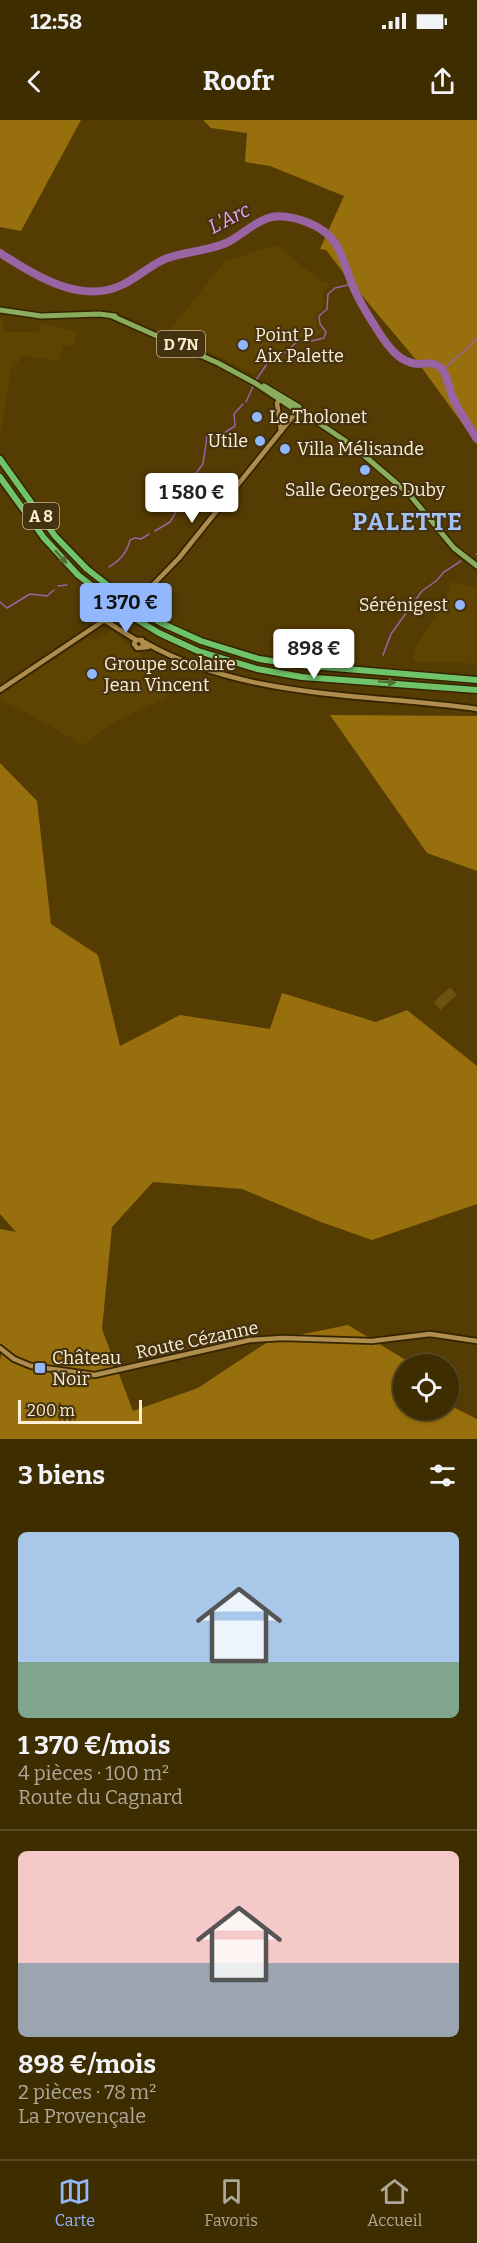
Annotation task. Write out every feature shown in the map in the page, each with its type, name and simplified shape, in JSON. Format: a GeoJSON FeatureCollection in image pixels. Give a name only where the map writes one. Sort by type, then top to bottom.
{"type":"FeatureCollection","features":[{"type":"Feature","properties":{"kind":"highway","name":"A 8"},"geometry":{"type":"LineString","coordinates":[[0,459],[55,536],[87,569],[138,609],[162,623],[201,641],[259,659],[299,665],[477,680]]}},
{"type":"Feature","properties":{"kind":"highway","name":"A 8"},"geometry":{"type":"LineString","coordinates":[[0,477],[44,538],[78,575],[131,616],[178,642],[240,665],[302,677],[424,684],[477,690]]}},
{"type":"Feature","properties":{"kind":"main road","name":"D 7N"},"geometry":{"type":"LineString","coordinates":[[0,309],[58,315],[99,314],[128,319],[249,378],[279,400],[297,408]]}},
{"type":"Feature","properties":{"kind":"main road","name":"D 7N"},"geometry":{"type":"LineString","coordinates":[[256,383],[353,446],[409,494],[454,548],[477,566]]}},
{"type":"Feature","properties":{"kind":"street"},"geometry":{"type":"LineString","coordinates":[[279,400],[281,431]]}},
{"type":"Feature","properties":{"kind":"street"},"geometry":{"type":"LineString","coordinates":[[0,690],[145,593],[163,576],[240,484],[297,408]]}},
{"type":"Feature","properties":{"kind":"street"},"geometry":{"type":"LineString","coordinates":[[104,620],[135,642],[137,648],[143,644],[151,646],[205,670],[268,686],[477,709]]}},
{"type":"Feature","properties":{"kind":"street","name":"Route Cézanne"},"geometry":{"type":"LineString","coordinates":[[0,1348],[14,1359],[31,1366],[95,1375],[250,1340],[283,1338],[372,1341],[430,1334],[477,1341]]}},
{"type":"Feature","properties":{"kind":"shaded area"},"geometry":{"type":"Polygon","coordinates":[[[0,120],[81,120],[21,231],[0,227],[0,120]]]}},
{"type":"Feature","properties":{"kind":"shaded area"},"geometry":{"type":"Polygon","coordinates":[[[203,120],[477,120],[477,444],[417,361],[326,250],[320,249],[344,196],[270,166],[245,162],[247,133],[211,128],[203,120]]]}},
{"type":"Feature","properties":{"kind":"shaded area"},"geometry":{"type":"Polygon","coordinates":[[[277,245],[322,282],[331,284],[323,293],[323,309],[316,315],[316,326],[322,332],[317,336],[297,337],[274,358],[268,359],[255,375],[169,331],[225,261],[277,245]]]}},
{"type":"Feature","properties":{"kind":"shaded area"},"geometry":{"type":"Polygon","coordinates":[[[0,315],[6,332],[39,332],[41,323],[77,332],[74,345],[64,346],[59,361],[23,355],[10,372],[0,438],[0,315]]]}},
{"type":"Feature","properties":{"kind":"shaded area"},"geometry":{"type":"Polygon","coordinates":[[[452,582],[474,587],[477,584],[477,664],[413,661],[414,650],[444,602],[452,582]]]}},
{"type":"Feature","properties":{"kind":"shaded area","name":"Groupe scolaire Jean Vincent"},"geometry":{"type":"Polygon","coordinates":[[[111,630],[140,654],[169,696],[111,724],[83,745],[31,715],[1,701],[1,693],[87,638],[99,639],[111,630]]]}},
{"type":"Feature","properties":{"kind":"shaded area"},"geometry":{"type":"Polygon","coordinates":[[[330,715],[477,716],[477,871],[427,853],[330,715]]]}},
{"type":"Feature","properties":{"kind":"shaded area"},"geometry":{"type":"Polygon","coordinates":[[[0,763],[37,801],[51,924],[98,955],[120,1046],[180,1015],[270,1029],[282,993],[376,1022],[407,1010],[477,1066],[477,1204],[372,1240],[321,1222],[242,1189],[153,1182],[112,1227],[102,1329],[133,1411],[198,1388],[269,1341],[348,1325],[396,1354],[393,1354],[393,1420],[459,1420],[459,1410],[477,1419],[477,1439],[0,1439],[2,1351],[0,1350],[0,1229],[16,1232],[0,1214],[0,763]]]}},
{"type":"Feature","properties":{"kind":"shaded area"},"geometry":{"type":"Polygon","coordinates":[[[450,987],[457,995],[440,1010],[434,1002],[450,987]]]}},
{"type":"Feature","properties":{"kind":"waterway","name":"L'Arc"},"geometry":{"type":"LineString","coordinates":[[0,253],[58,285],[90,292],[122,285],[165,259],[223,244],[266,219],[284,216],[309,223],[329,235],[335,243],[360,301],[378,331],[399,357],[411,363],[435,364],[443,370],[452,396],[477,439]]}},
{"type":"Feature","properties":{"kind":"waterway"},"geometry":{"type":"LineString","coordinates":[[246,402],[256,380],[269,361],[276,360],[298,341],[307,342],[324,338],[326,332],[320,324],[319,316],[327,309],[328,294],[335,288],[352,284]]}},
{"type":"Feature","properties":{"kind":"waterway"},"geometry":{"type":"LineString","coordinates":[[443,370],[477,339]]}},
{"type":"Feature","properties":{"kind":"waterway"},"geometry":{"type":"LineString","coordinates":[[155,531],[170,522],[182,502],[185,487],[203,464],[207,436],[218,437],[235,426],[234,414],[243,404]]}},
{"type":"Feature","properties":{"kind":"waterway"},"geometry":{"type":"LineString","coordinates":[[109,567],[122,556],[130,540],[141,539],[149,534]]}},
{"type":"Feature","properties":{"kind":"waterway"},"geometry":{"type":"LineString","coordinates":[[383,655],[391,634],[422,591],[461,561]]}},
{"type":"Feature","properties":{"kind":"waterway"},"geometry":{"type":"LineString","coordinates":[[58,586],[67,585]]}},
{"type":"Feature","properties":{"kind":"waterway"},"geometry":{"type":"LineString","coordinates":[[0,602],[7,608],[30,594],[47,596],[54,590]]}},
{"type":"Feature","properties":{"kind":"place","name":"Point P Aix Palette"},"geometry":{"type":"Point","coordinates":[243,345]}},
{"type":"Feature","properties":{"kind":"place","name":"Le Tholonet"},"geometry":{"type":"Point","coordinates":[257,417]}},
{"type":"Feature","properties":{"kind":"place","name":"Utile"},"geometry":{"type":"Point","coordinates":[260,441]}},
{"type":"Feature","properties":{"kind":"place","name":"Villa Mélisande"},"geometry":{"type":"Point","coordinates":[285,449]}},
{"type":"Feature","properties":{"kind":"place","name":"Salle Georges Duby"},"geometry":{"type":"Point","coordinates":[365,470]}},
{"type":"Feature","properties":{"kind":"place","name":"Sérénigest"},"geometry":{"type":"Point","coordinates":[460,605]}},
{"type":"Feature","properties":{"kind":"place","name":"Groupe scolaire Jean Vincent"},"geometry":{"type":"Point","coordinates":[92,674]}},
{"type":"Feature","properties":{"kind":"place","name":"Château Noir"},"geometry":{"type":"Point","coordinates":[40,1368]}},
{"type":"Feature","properties":{"kind":"district","name":"PALETTE"},"geometry":{"type":"Point","coordinates":[408,522]}}]}
